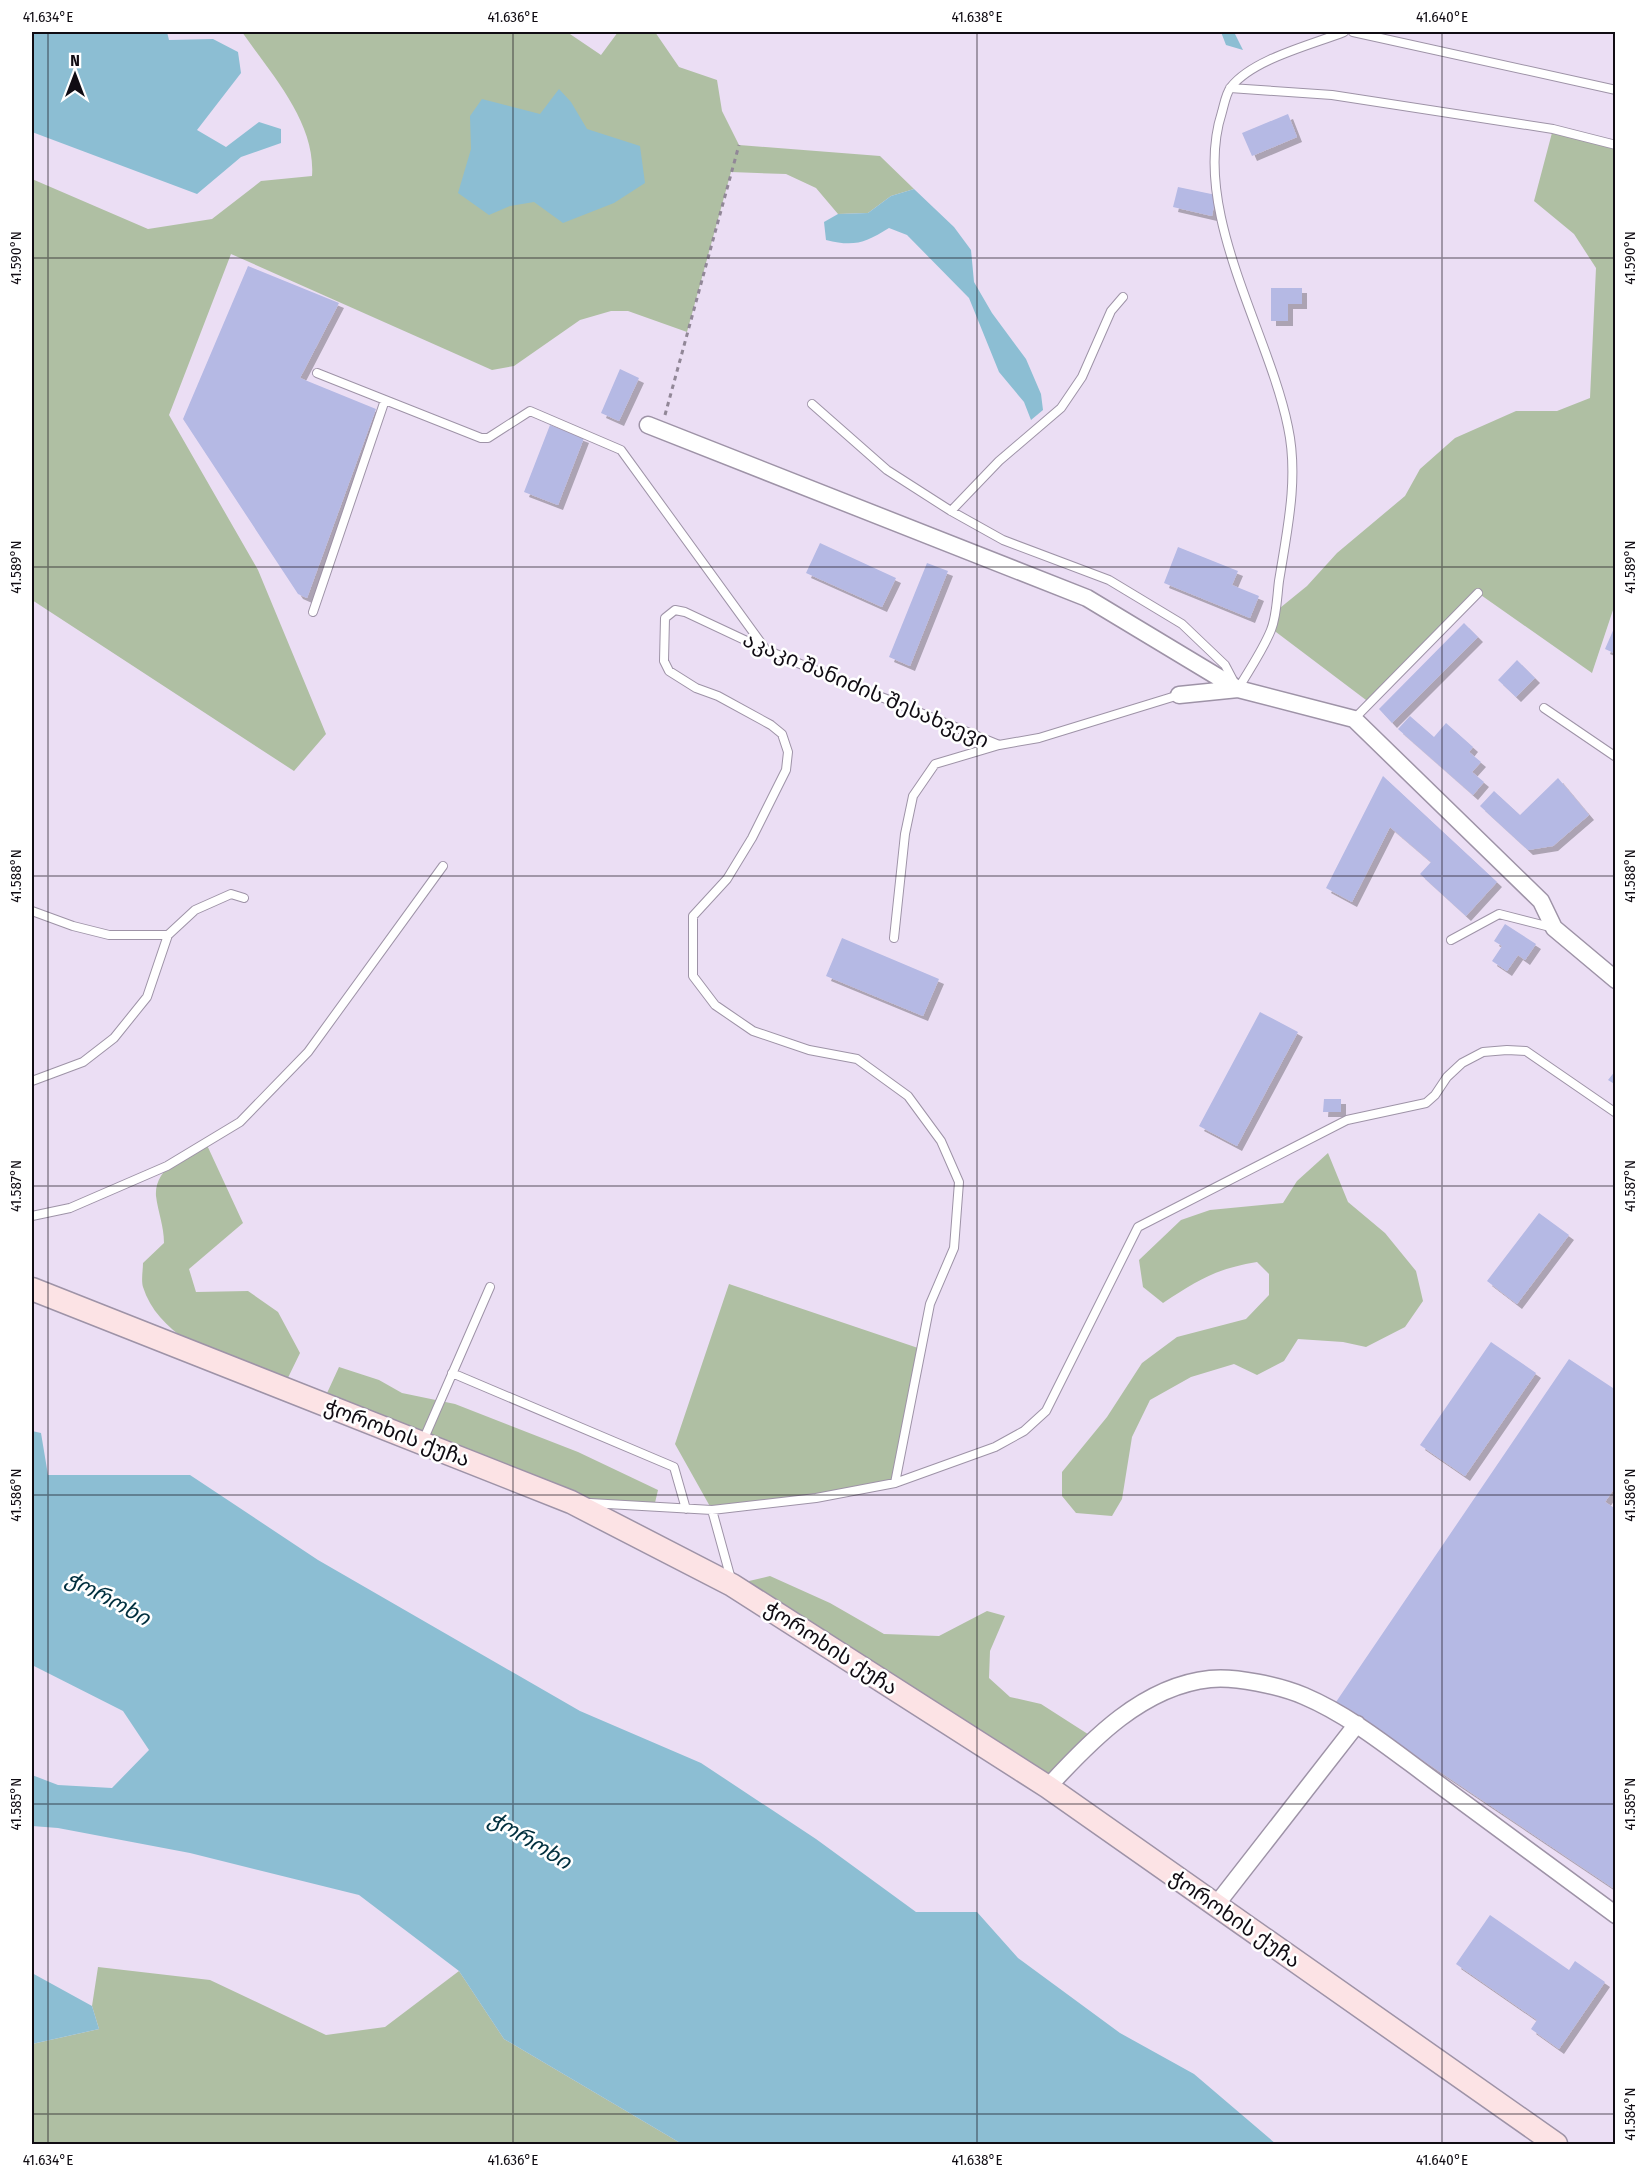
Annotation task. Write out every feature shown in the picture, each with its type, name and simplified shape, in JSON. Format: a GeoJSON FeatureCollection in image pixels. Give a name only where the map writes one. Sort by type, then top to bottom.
{"type":"FeatureCollection","features":[{"type":"Feature","properties":{"kind":"street"},"geometry":{"type":"LineString","coordinates":[[654,428],[1088,598],[1238,689]]}},
{"type":"Feature","properties":{"kind":"street","name":"აკაკი შანიძის შესახვევი"},"geometry":{"type":"LineString","coordinates":[[1179,695],[1238,689],[1354,719],[1541,901],[1554,928],[1616,980]]}},
{"type":"Feature","properties":{"kind":"street","name":"ჭოროხის ქუჩა"},"geometry":{"type":"LineString","coordinates":[[32,1289],[571,1502],[732,1585],[1048,1787],[1556,2145]]}},
{"type":"Feature","properties":{"kind":"street"},"geometry":{"type":"LineString","coordinates":[[1048,1787],[1094,1738],[1116,1721],[1176,1686],[1211,1678],[1253,1682],[1303,1696],[1357,1724],[1616,1915]]}},
{"type":"Feature","properties":{"kind":"street"},"geometry":{"type":"LineString","coordinates":[[1216,1905],[1357,1724]]}},
{"type":"Feature","properties":{"kind":"lane"},"geometry":{"type":"LineString","coordinates":[[1238,689],[1272,629],[1291,498],[1292,462],[1289,428],[1272,368],[1239,283],[1222,221],[1215,168],[1216,138],[1230,88],[1252,69],[1344,32]]}},
{"type":"Feature","properties":{"kind":"lane"},"geometry":{"type":"LineString","coordinates":[[1353,32],[1616,90]]}},
{"type":"Feature","properties":{"kind":"lane"},"geometry":{"type":"LineString","coordinates":[[1230,88],[1332,94],[1553,129],[1616,145]]}},
{"type":"Feature","properties":{"kind":"lane"},"geometry":{"type":"LineString","coordinates":[[951,512],[999,461],[1061,408],[1082,377],[1111,311],[1123,297]]}},
{"type":"Feature","properties":{"kind":"lane"},"geometry":{"type":"LineString","coordinates":[[316,373],[481,438],[488,438],[530,411],[621,450],[766,650]]}},
{"type":"Feature","properties":{"kind":"lane"},"geometry":{"type":"LineString","coordinates":[[313,612],[386,400]]}},
{"type":"Feature","properties":{"kind":"lane"},"geometry":{"type":"LineString","coordinates":[[812,404],[887,470],[951,512],[1003,540],[1110,580],[1182,624],[1225,665],[1238,689]]}},
{"type":"Feature","properties":{"kind":"lane"},"geometry":{"type":"LineString","coordinates":[[1354,719],[1478,593]]}},
{"type":"Feature","properties":{"kind":"lane","name":"აკაკი შანიძის შესახვევი"},"geometry":{"type":"LineString","coordinates":[[895,1483],[930,1304],[954,1248],[959,1182],[941,1141],[908,1096],[857,1059],[809,1050],[753,1031],[714,1005],[693,976],[693,916],[727,879],[752,838],[786,770],[788,752],[782,734],[771,725],[718,696],[696,688],[669,671],[664,661],[665,618],[675,610],[685,612],[766,650],[999,745],[1039,738],[1179,695]]}},
{"type":"Feature","properties":{"kind":"lane"},"geometry":{"type":"LineString","coordinates":[[1544,708],[1616,757]]}},
{"type":"Feature","properties":{"kind":"lane"},"geometry":{"type":"LineString","coordinates":[[894,938],[905,834],[913,796],[935,764],[999,745]]}},
{"type":"Feature","properties":{"kind":"lane"},"geometry":{"type":"LineString","coordinates":[[32,1216],[70,1208],[167,1166],[240,1122],[308,1052],[443,866]]}},
{"type":"Feature","properties":{"kind":"lane"},"geometry":{"type":"LineString","coordinates":[[32,1081],[83,1062],[114,1038],[147,997],[168,934],[195,910],[231,894],[244,898]]}},
{"type":"Feature","properties":{"kind":"lane"},"geometry":{"type":"LineString","coordinates":[[32,911],[73,926],[109,934],[168,934]]}},
{"type":"Feature","properties":{"kind":"lane"},"geometry":{"type":"LineString","coordinates":[[1451,940],[1499,914],[1554,928]]}},
{"type":"Feature","properties":{"kind":"lane"},"geometry":{"type":"LineString","coordinates":[[571,1502],[712,1510],[816,1498],[895,1483],[995,1447],[1024,1431],[1046,1411],[1138,1227],[1347,1120],[1426,1103],[1462,1063],[1483,1052],[1526,1052],[1616,1113]]}},
{"type":"Feature","properties":{"kind":"lane"},"geometry":{"type":"LineString","coordinates":[[422,1443],[489,1287]]}},
{"type":"Feature","properties":{"kind":"lane"},"geometry":{"type":"LineString","coordinates":[[452,1373],[674,1467],[686,1509]]}},
{"type":"Feature","properties":{"kind":"lane"},"geometry":{"type":"LineString","coordinates":[[712,1510],[732,1585]]}},
{"type":"Feature","properties":{"kind":"path"},"geometry":{"type":"LineString","coordinates":[[654,428],[739,145]]}},
{"type":"Feature","properties":{"kind":"green space"},"geometry":{"type":"Polygon","coordinates":[[[242,32],[567,32],[601,55],[618,32],[655,32],[679,67],[717,80],[722,111],[739,145],[880,156],[914,189],[891,196],[868,213],[838,214],[816,188],[786,174],[731,172],[687,332],[628,311],[611,311],[580,320],[514,366],[492,370],[231,254],[169,415],[258,570],[326,734],[294,771],[32,600],[32,179],[148,229],[212,219],[261,181],[312,176],[307,137],[299,118],[278,82],[242,32]]]}},
{"type":"Feature","properties":{"kind":"green space"},"geometry":{"type":"Polygon","coordinates":[[[1553,129],[1615,145],[1616,601],[1592,673],[1478,593],[1370,703],[1272,629],[1275,612],[1307,586],[1337,553],[1405,496],[1420,469],[1455,438],[1516,411],[1557,411],[1590,398],[1596,268],[1574,234],[1534,201],[1553,129]]]}},
{"type":"Feature","properties":{"kind":"green space"},"geometry":{"type":"Polygon","coordinates":[[[206,1143],[243,1223],[189,1269],[196,1292],[248,1291],[278,1312],[300,1353],[283,1388],[223,1361],[182,1337],[165,1323],[152,1306],[143,1287],[143,1263],[164,1243],[156,1196],[160,1177],[173,1163],[206,1143]]]}},
{"type":"Feature","properties":{"kind":"green space"},"geometry":{"type":"Polygon","coordinates":[[[1328,1153],[1348,1202],[1385,1233],[1416,1271],[1423,1301],[1405,1327],[1366,1347],[1343,1342],[1298,1339],[1284,1361],[1257,1375],[1234,1364],[1191,1377],[1150,1400],[1132,1437],[1122,1499],[1112,1516],[1076,1513],[1062,1496],[1062,1472],[1107,1417],[1142,1363],[1177,1337],[1246,1319],[1269,1295],[1269,1274],[1257,1262],[1218,1272],[1163,1303],[1143,1287],[1139,1260],[1181,1220],[1210,1210],[1283,1203],[1297,1181],[1328,1153]]]}},
{"type":"Feature","properties":{"kind":"green space"},"geometry":{"type":"Polygon","coordinates":[[[729,1284],[921,1349],[895,1483],[712,1510],[675,1444],[729,1284]]]}},
{"type":"Feature","properties":{"kind":"green space"},"geometry":{"type":"Polygon","coordinates":[[[339,1367],[379,1380],[402,1393],[455,1404],[578,1452],[658,1490],[654,1507],[571,1502],[322,1404],[339,1367]]]}},
{"type":"Feature","properties":{"kind":"green space"},"geometry":{"type":"Polygon","coordinates":[[[770,1576],[830,1603],[884,1634],[939,1636],[987,1611],[1005,1616],[990,1651],[989,1678],[1010,1697],[1041,1704],[1094,1738],[1048,1787],[732,1585],[770,1576]]]}},
{"type":"Feature","properties":{"kind":"green space"},"geometry":{"type":"Polygon","coordinates":[[[98,1967],[210,1980],[326,2035],[385,2027],[459,1971],[504,2039],[682,2144],[32,2144],[32,2044],[99,2029],[92,2006],[98,1967]]]}},
{"type":"Feature","properties":{"kind":"water"},"geometry":{"type":"Polygon","coordinates":[[[32,32],[167,32],[169,40],[213,39],[238,52],[241,73],[197,130],[226,147],[259,122],[281,129],[281,143],[241,157],[197,194],[32,132],[32,32]]]}},
{"type":"Feature","properties":{"kind":"water"},"geometry":{"type":"Polygon","coordinates":[[[1221,32],[1234,32],[1243,50],[1226,45],[1221,32]]]}},
{"type":"Feature","properties":{"kind":"water"},"geometry":{"type":"Polygon","coordinates":[[[559,89],[571,102],[587,129],[640,146],[645,183],[614,203],[563,223],[534,202],[510,206],[489,215],[458,193],[471,149],[470,116],[482,99],[540,114],[559,89]]]}},
{"type":"Feature","properties":{"kind":"water"},"geometry":{"type":"Polygon","coordinates":[[[914,189],[954,227],[971,250],[974,282],[992,313],[1026,359],[1041,394],[1043,410],[1031,420],[1024,402],[999,372],[969,298],[907,235],[889,228],[859,242],[844,243],[826,240],[824,222],[838,214],[868,213],[891,196],[914,189]]]}},
{"type":"Feature","properties":{"kind":"water","name":"ჭოროხი"},"geometry":{"type":"Polygon","coordinates":[[[32,1431],[41,1433],[48,1475],[190,1475],[318,1560],[580,1711],[701,1763],[816,1839],[916,1912],[977,1912],[1018,1958],[1120,2033],[1194,2074],[1276,2144],[682,2144],[504,2039],[459,1971],[359,1895],[190,1853],[58,1828],[32,1826],[32,1775],[58,1785],[112,1788],[149,1750],[123,1711],[32,1665],[32,1431]]]}},
{"type":"Feature","properties":{"kind":"water"},"geometry":{"type":"Polygon","coordinates":[[[32,1973],[92,2006],[99,2029],[32,2044],[32,1973]]]}},
{"type":"Feature","properties":{"kind":"building"},"geometry":{"type":"Polygon","coordinates":[[[1288,114],[1297,137],[1252,156],[1242,133],[1288,114]]]}},
{"type":"Feature","properties":{"kind":"building"},"geometry":{"type":"Polygon","coordinates":[[[1178,187],[1216,195],[1212,216],[1173,207],[1178,187]]]}},
{"type":"Feature","properties":{"kind":"building"},"geometry":{"type":"Polygon","coordinates":[[[248,266],[339,303],[300,378],[376,409],[307,598],[298,594],[183,419],[248,266]]]}},
{"type":"Feature","properties":{"kind":"building"},"geometry":{"type":"Polygon","coordinates":[[[1271,288],[1302,288],[1302,304],[1288,304],[1288,321],[1271,321],[1271,288]]]}},
{"type":"Feature","properties":{"kind":"building"},"geometry":{"type":"Polygon","coordinates":[[[620,369],[639,378],[619,421],[601,413],[620,369]]]}},
{"type":"Feature","properties":{"kind":"building"},"geometry":{"type":"Polygon","coordinates":[[[550,425],[584,438],[558,505],[524,492],[550,425]]]}},
{"type":"Feature","properties":{"kind":"building"},"geometry":{"type":"Polygon","coordinates":[[[820,543],[896,578],[882,607],[806,573],[820,543]]]}},
{"type":"Feature","properties":{"kind":"building"},"geometry":{"type":"Polygon","coordinates":[[[1178,547],[1238,571],[1232,585],[1259,596],[1250,618],[1164,583],[1178,547]]]}},
{"type":"Feature","properties":{"kind":"building"},"geometry":{"type":"Polygon","coordinates":[[[927,563],[948,571],[910,666],[889,657],[927,563]]]}},
{"type":"Feature","properties":{"kind":"building"},"geometry":{"type":"Polygon","coordinates":[[[1464,623],[1478,637],[1392,723],[1379,709],[1464,623]]]}},
{"type":"Feature","properties":{"kind":"building"},"geometry":{"type":"Polygon","coordinates":[[[1616,626],[1616,654],[1605,649],[1616,626]]]}},
{"type":"Feature","properties":{"kind":"building"},"geometry":{"type":"Polygon","coordinates":[[[1517,660],[1535,678],[1516,697],[1498,680],[1517,660]]]}},
{"type":"Feature","properties":{"kind":"building"},"geometry":{"type":"Polygon","coordinates":[[[1410,716],[1434,737],[1446,723],[1473,747],[1469,752],[1481,762],[1472,772],[1484,782],[1473,795],[1398,729],[1410,716]]]}},
{"type":"Feature","properties":{"kind":"building"},"geometry":{"type":"Polygon","coordinates":[[[1383,776],[1497,882],[1466,916],[1420,874],[1431,862],[1390,827],[1352,902],[1326,888],[1383,776]]]}},
{"type":"Feature","properties":{"kind":"building"},"geometry":{"type":"Polygon","coordinates":[[[1558,778],[1589,815],[1553,846],[1528,850],[1480,806],[1494,791],[1520,815],[1558,778]]]}},
{"type":"Feature","properties":{"kind":"building"},"geometry":{"type":"Polygon","coordinates":[[[1505,924],[1536,944],[1525,960],[1518,955],[1507,971],[1492,961],[1502,946],[1494,941],[1505,924]]]}},
{"type":"Feature","properties":{"kind":"building"},"geometry":{"type":"Polygon","coordinates":[[[842,938],[939,979],[923,1016],[826,976],[842,938]]]}},
{"type":"Feature","properties":{"kind":"building"},"geometry":{"type":"Polygon","coordinates":[[[1260,1012],[1298,1032],[1237,1146],[1199,1126],[1260,1012]]]}},
{"type":"Feature","properties":{"kind":"building"},"geometry":{"type":"Polygon","coordinates":[[[1616,1070],[1616,1085],[1608,1080],[1616,1070]]]}},
{"type":"Feature","properties":{"kind":"building"},"geometry":{"type":"Polygon","coordinates":[[[1324,1099],[1341,1099],[1341,1112],[1323,1112],[1324,1099]]]}},
{"type":"Feature","properties":{"kind":"building"},"geometry":{"type":"Polygon","coordinates":[[[1539,1213],[1569,1235],[1517,1304],[1487,1281],[1539,1213]]]}},
{"type":"Feature","properties":{"kind":"building"},"geometry":{"type":"Polygon","coordinates":[[[1491,1342],[1536,1373],[1465,1476],[1420,1445],[1491,1342]]]}},
{"type":"Feature","properties":{"kind":"building"},"geometry":{"type":"Polygon","coordinates":[[[1569,1359],[1616,1390],[1616,1486],[1605,1502],[1616,1509],[1616,1890],[1336,1702],[1569,1359]]]}},
{"type":"Feature","properties":{"kind":"building"},"geometry":{"type":"Polygon","coordinates":[[[1490,1915],[1569,1970],[1575,1961],[1605,1982],[1559,2049],[1531,2029],[1537,2020],[1456,1964],[1490,1915]]]}}]}
